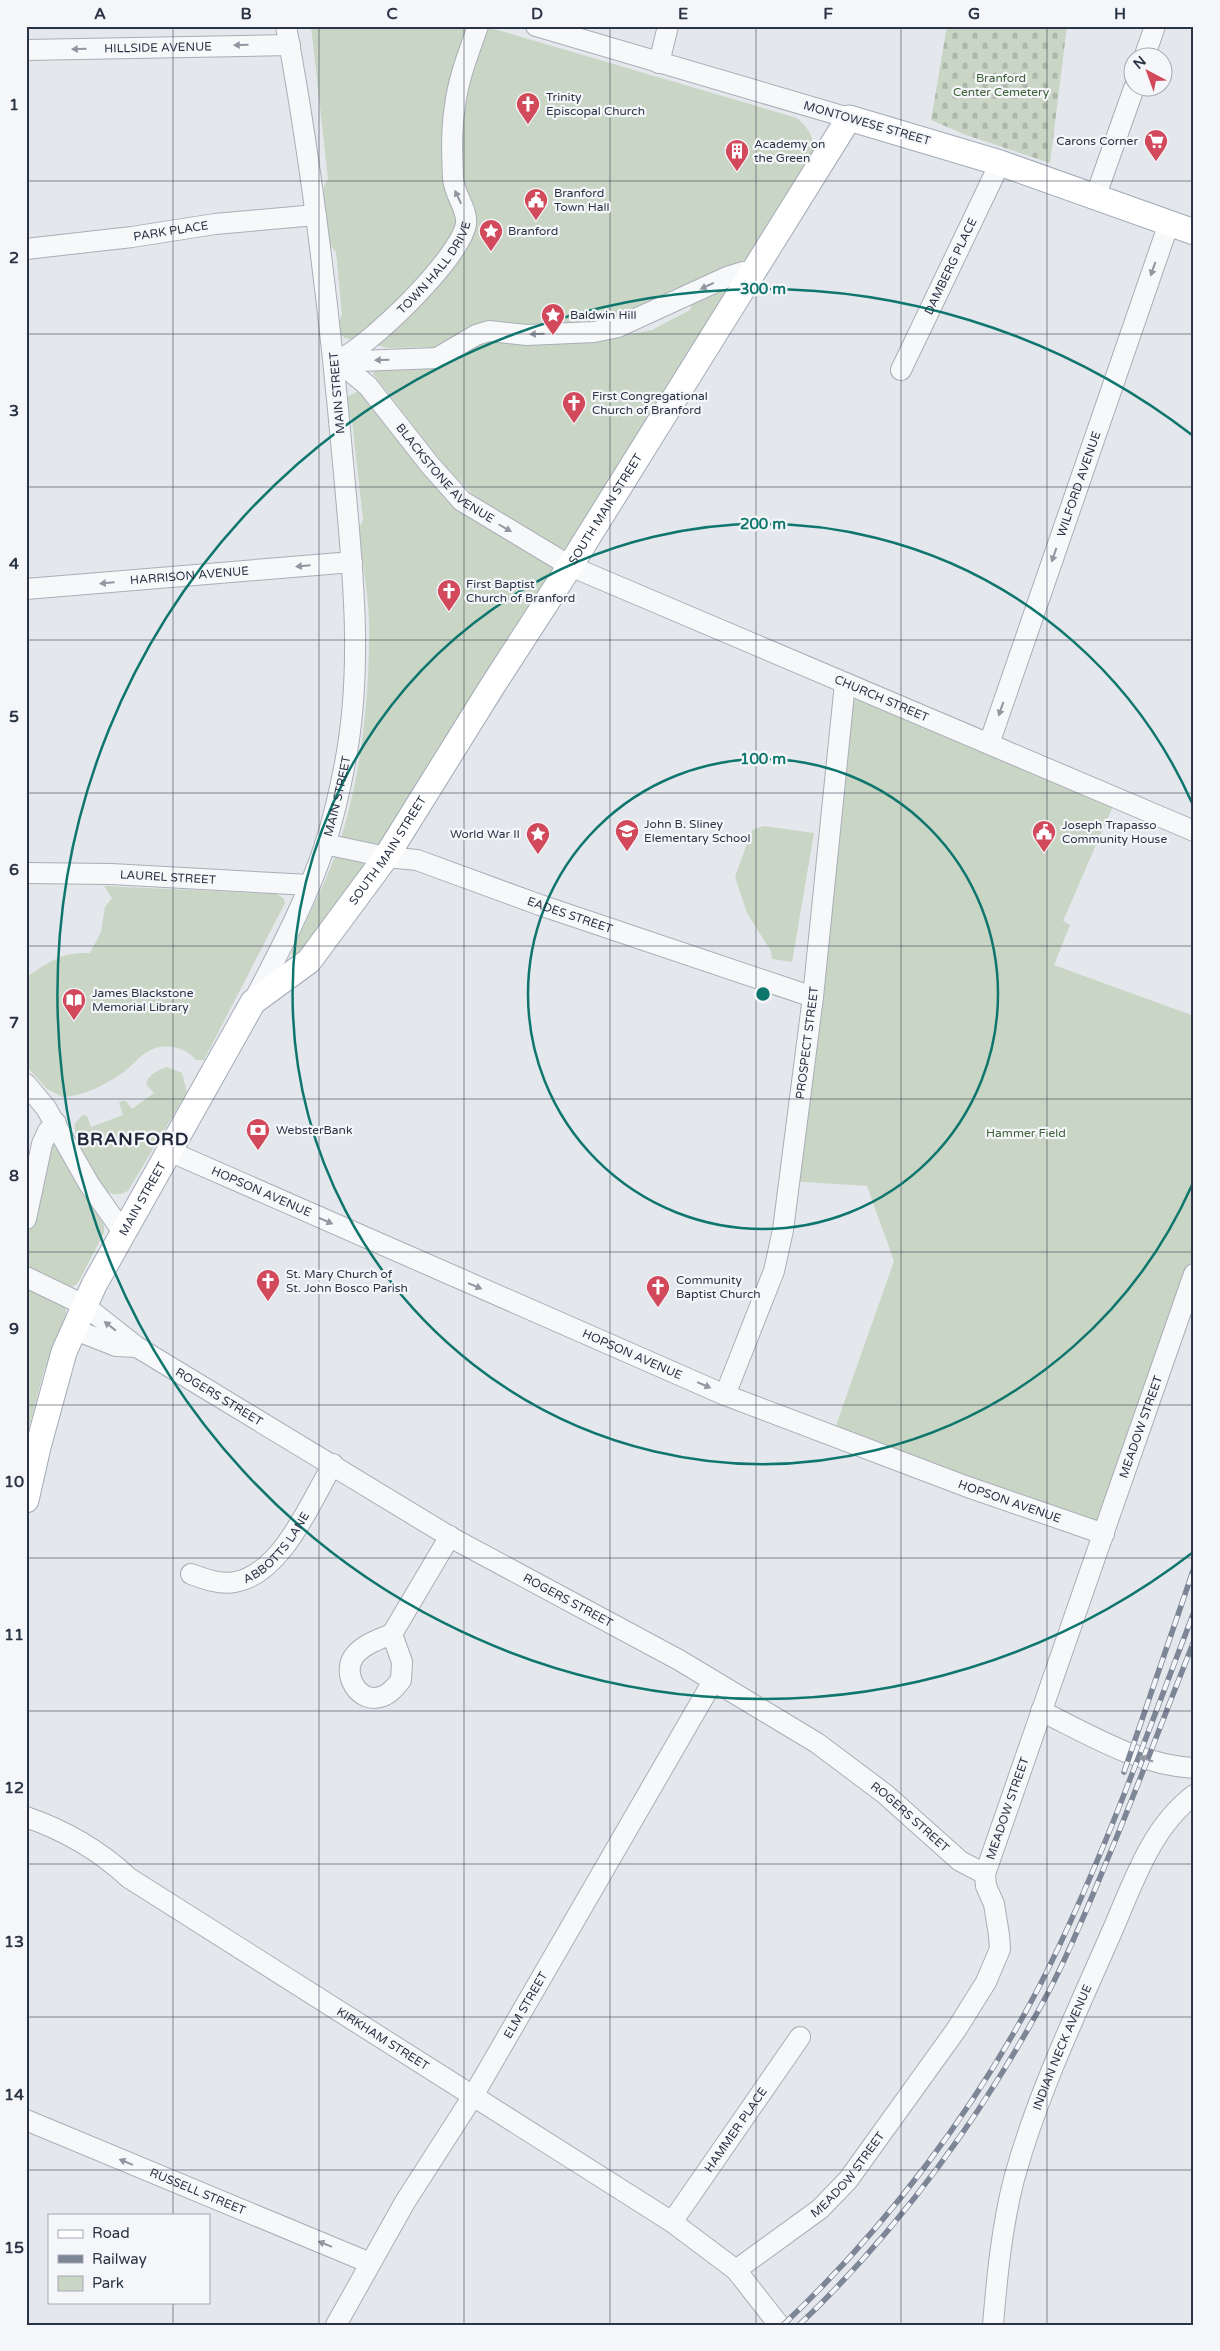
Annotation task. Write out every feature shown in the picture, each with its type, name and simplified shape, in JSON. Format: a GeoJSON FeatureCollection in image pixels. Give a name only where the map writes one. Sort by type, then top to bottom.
{"type":"FeatureCollection","features":[{"type":"Feature","properties":{"kind":"main road","name":"MONTOWESE STREET"},"geometry":{"type":"LineString","coordinates":[[849,118],[1000,163],[1096,195],[1194,232]]}},
{"type":"Feature","properties":{"kind":"main road","name":"SOUTH MAIN STREET"},"geometry":{"type":"LineString","coordinates":[[253,1002],[308,961],[386,857],[849,118]]}},
{"type":"Feature","properties":{"kind":"main road","name":"MAIN STREET"},"geometry":{"type":"LineString","coordinates":[[26,1500],[56,1378],[73,1329],[124,1232],[253,1002]]}},
{"type":"Feature","properties":{"kind":"street","name":"TOWN HALL DRIVE"},"geometry":{"type":"LineString","coordinates":[[334,362],[351,354],[373,337],[447,260],[463,235],[466,216],[454,188],[452,136],[456,99],[478,26]]}},
{"type":"Feature","properties":{"kind":"street","name":"MONTOWESE STREET"},"geometry":{"type":"LineString","coordinates":[[536,26],[849,118]]}},
{"type":"Feature","properties":{"kind":"street"},"geometry":{"type":"LineString","coordinates":[[659,63],[668,26]]}},
{"type":"Feature","properties":{"kind":"street"},"geometry":{"type":"LineString","coordinates":[[1147,48],[1155,26]]}},
{"type":"Feature","properties":{"kind":"street","name":"MAIN STREET"},"geometry":{"type":"LineString","coordinates":[[253,1002],[310,885],[325,844],[345,762],[354,696],[355,634],[352,562],[334,362],[316,215],[288,36]]}},
{"type":"Feature","properties":{"kind":"street","name":"HILLSIDE AVENUE"},"geometry":{"type":"LineString","coordinates":[[26,50],[288,36]]}},
{"type":"Feature","properties":{"kind":"street"},"geometry":{"type":"LineString","coordinates":[[1096,195],[1130,98]]}},
{"type":"Feature","properties":{"kind":"street","name":"DAMBERG PLACE"},"geometry":{"type":"LineString","coordinates":[[901,370],[1000,163]]}},
{"type":"Feature","properties":{"kind":"street","name":"PARK PLACE"},"geometry":{"type":"LineString","coordinates":[[26,249],[132,237],[215,224],[316,215]]}},
{"type":"Feature","properties":{"kind":"street","name":"WILFORD AVENUE"},"geometry":{"type":"LineString","coordinates":[[989,744],[1169,223]]}},
{"type":"Feature","properties":{"kind":"street"},"geometry":{"type":"LineString","coordinates":[[334,362],[437,358],[476,335],[489,331],[527,334],[602,332],[618,327],[728,277],[742,272],[753,273]]}},
{"type":"Feature","properties":{"kind":"street","name":"BLACKSTONE AVENUE"},"geometry":{"type":"LineString","coordinates":[[334,362],[368,386],[430,465],[462,500],[570,566]]}},
{"type":"Feature","properties":{"kind":"street","name":"HARRISON AVENUE"},"geometry":{"type":"LineString","coordinates":[[26,589],[352,562]]}},
{"type":"Feature","properties":{"kind":"street","name":"CHURCH STREET"},"geometry":{"type":"LineString","coordinates":[[570,566],[1194,831]]}},
{"type":"Feature","properties":{"kind":"street","name":"PROSPECT STREET"},"geometry":{"type":"LineString","coordinates":[[725,1395],[774,1271],[782,1230],[813,997],[845,683]]}},
{"type":"Feature","properties":{"kind":"street","name":"EADES STREET"},"geometry":{"type":"LineString","coordinates":[[325,844],[386,857],[416,860],[540,905],[813,997]]}},
{"type":"Feature","properties":{"kind":"street","name":"LAUREL STREET"},"geometry":{"type":"LineString","coordinates":[[26,873],[111,874],[310,885]]}},
{"type":"Feature","properties":{"kind":"street"},"geometry":{"type":"LineString","coordinates":[[26,1084],[42,1102],[56,1123],[89,1184],[124,1232]]}},
{"type":"Feature","properties":{"kind":"street"},"geometry":{"type":"LineString","coordinates":[[26,1219],[44,1138],[56,1123]]}},
{"type":"Feature","properties":{"kind":"street","name":"HOPSON AVENUE"},"geometry":{"type":"LineString","coordinates":[[169,1151],[725,1395],[965,1486],[1104,1534]]}},
{"type":"Feature","properties":{"kind":"street","name":"MEADOW STREET"},"geometry":{"type":"LineString","coordinates":[[736,2270],[820,2209],[848,2180],[956,2030],[994,1965],[1000,1949],[994,1904],[986,1886],[985,1874],[1194,1274]]}},
{"type":"Feature","properties":{"kind":"street","name":"ROGERS STREET"},"geometry":{"type":"LineString","coordinates":[[26,1277],[84,1305],[137,1347],[450,1536],[679,1660],[817,1743],[885,1794],[960,1861],[985,1874]]}},
{"type":"Feature","properties":{"kind":"street","name":"ROGERS STREET"},"geometry":{"type":"LineString","coordinates":[[73,1329],[116,1346],[137,1347]]}},
{"type":"Feature","properties":{"kind":"street","name":"ABBOTTS LANE"},"geometry":{"type":"LineString","coordinates":[[190,1574],[219,1582],[235,1582],[251,1577],[268,1566],[284,1549],[333,1464]]}},
{"type":"Feature","properties":{"kind":"street"},"geometry":{"type":"LineString","coordinates":[[392,1634],[450,1536]]}},
{"type":"Feature","properties":{"kind":"street","name":"ELM STREET"},"geometry":{"type":"LineString","coordinates":[[336,2325],[405,2202],[473,2096],[713,1681]]}},
{"type":"Feature","properties":{"kind":"street"},"geometry":{"type":"LineString","coordinates":[[1041,1711],[1118,1749],[1161,1764],[1194,1768]]}},
{"type":"Feature","properties":{"kind":"street","name":"INDIAN NECK AVENUE"},"geometry":{"type":"LineString","coordinates":[[993,2325],[999,2266],[1014,2181],[1028,2133],[1050,2071],[1148,1851],[1172,1815],[1194,1795]]}},
{"type":"Feature","properties":{"kind":"street","name":"KIRKHAM STREET"},"geometry":{"type":"LineString","coordinates":[[26,1817],[75,1839],[114,1864],[129,1878],[672,2222],[736,2270],[778,2323]]}},
{"type":"Feature","properties":{"kind":"street","name":"HAMMER PLACE"},"geometry":{"type":"LineString","coordinates":[[672,2222],[800,2037]]}},
{"type":"Feature","properties":{"kind":"street","name":"RUSSELL STREET"},"geometry":{"type":"LineString","coordinates":[[26,2120],[370,2263]]}},
{"type":"Feature","properties":{"kind":"green space"},"geometry":{"type":"Polygon","coordinates":[[[311,26],[479,26],[498,30],[797,118],[810,134],[814,154],[753,256],[602,322],[524,326],[490,322],[435,347],[388,348],[345,338],[339,333],[338,325],[342,315],[336,252],[330,245],[324,195],[324,186],[328,179],[311,26]]]}},
{"type":"Feature","properties":{"kind":"green space","name":"Branford Center Cemetery"},"geometry":{"type":"Polygon","coordinates":[[[947,26],[1067,26],[1050,163],[966,135],[931,120],[947,26]]]}},
{"type":"Feature","properties":{"kind":"green space"},"geometry":{"type":"Polygon","coordinates":[[[723,288],[727,290],[570,547],[561,549],[474,496],[444,465],[373,374],[374,370],[428,369],[454,360],[488,337],[589,342],[652,330],[690,310],[694,300],[723,288]]]}},
{"type":"Feature","properties":{"kind":"green space"},"geometry":{"type":"Polygon","coordinates":[[[357,392],[362,392],[403,441],[554,569],[378,845],[300,957],[294,959],[291,953],[326,878],[345,825],[358,768],[366,709],[369,621],[359,528],[363,520],[352,421],[346,409],[347,397],[357,392]]]}},
{"type":"Feature","properties":{"kind":"green space","name":"Hammer Field"},"geometry":{"type":"Polygon","coordinates":[[[845,683],[1116,799],[1063,921],[1070,925],[1054,965],[1194,1016],[1194,1274],[1104,1534],[833,1434],[894,1261],[867,1186],[789,1181],[845,683]]]}},
{"type":"Feature","properties":{"kind":"green space"},"geometry":{"type":"Polygon","coordinates":[[[764,826],[814,833],[792,962],[772,959],[771,951],[747,913],[735,877],[752,830],[764,826]]]}},
{"type":"Feature","properties":{"kind":"green space"},"geometry":{"type":"Polygon","coordinates":[[[104,886],[276,894],[283,898],[285,903],[204,1060],[196,1060],[186,1051],[180,1049],[167,1046],[160,1047],[144,1054],[124,1072],[103,1085],[87,1092],[63,1097],[47,1089],[26,1066],[26,977],[63,956],[90,953],[101,932],[105,907],[112,898],[104,886]]]}},
{"type":"Feature","properties":{"kind":"green space"},"geometry":{"type":"Polygon","coordinates":[[[167,1067],[182,1073],[187,1092],[128,1191],[113,1194],[105,1190],[85,1158],[77,1139],[75,1124],[83,1115],[87,1116],[91,1127],[123,1115],[119,1103],[126,1101],[132,1109],[154,1093],[146,1084],[147,1081],[154,1073],[167,1067]]]}},
{"type":"Feature","properties":{"kind":"green space"},"geometry":{"type":"Polygon","coordinates":[[[53,1141],[73,1178],[104,1225],[104,1233],[80,1279],[76,1285],[69,1288],[30,1271],[26,1266],[26,1243],[48,1146],[53,1141]]]}},
{"type":"Feature","properties":{"kind":"green space"},"geometry":{"type":"Polygon","coordinates":[[[26,1286],[66,1307],[66,1314],[44,1371],[26,1439],[26,1286]]]}},
{"type":"Feature","properties":{"kind":"railway"},"geometry":{"type":"LineString","coordinates":[[1124,1772],[1194,1568]]}},
{"type":"Feature","properties":{"kind":"railway"},"geometry":{"type":"LineString","coordinates":[[783,2325],[858,2248],[927,2164],[988,2076],[1016,2030],[1041,1983],[1083,1893],[1122,1800],[1194,1612]]}},
{"type":"Feature","properties":{"kind":"railway"},"geometry":{"type":"LineString","coordinates":[[799,2325],[872,2249],[906,2209],[969,2124],[1025,2035],[1059,1972],[1083,1918],[1134,1795],[1194,1641]]}},
{"type":"Feature","properties":{"kind":"place","name":"Trinity Episcopal Church"},"geometry":{"type":"Point","coordinates":[528,125]}},
{"type":"Feature","properties":{"kind":"place","name":"Carons Corner"},"geometry":{"type":"Point","coordinates":[1156,162]}},
{"type":"Feature","properties":{"kind":"place","name":"Academy on the Green"},"geometry":{"type":"Point","coordinates":[737,172]}},
{"type":"Feature","properties":{"kind":"place","name":"Branford Town Hall"},"geometry":{"type":"Point","coordinates":[536,221]}},
{"type":"Feature","properties":{"kind":"place","name":"Branford"},"geometry":{"type":"Point","coordinates":[491,252]}},
{"type":"Feature","properties":{"kind":"place","name":"Baldwin Hill"},"geometry":{"type":"Point","coordinates":[553,336]}},
{"type":"Feature","properties":{"kind":"place","name":"First Congregational Church of Branford"},"geometry":{"type":"Point","coordinates":[574,424]}},
{"type":"Feature","properties":{"kind":"place","name":"First Baptist Church of Branford"},"geometry":{"type":"Point","coordinates":[449,612]}},
{"type":"Feature","properties":{"kind":"place","name":"John B. Sliney Elementary School"},"geometry":{"type":"Point","coordinates":[627,852]}},
{"type":"Feature","properties":{"kind":"place","name":"Joseph Trapasso Community House"},"geometry":{"type":"Point","coordinates":[1044,853]}},
{"type":"Feature","properties":{"kind":"place","name":"World War II"},"geometry":{"type":"Point","coordinates":[538,855]}},
{"type":"Feature","properties":{"kind":"place","name":"James Blackstone Memorial Library"},"geometry":{"type":"Point","coordinates":[74,1021]}},
{"type":"Feature","properties":{"kind":"place","name":"WebsterBank"},"geometry":{"type":"Point","coordinates":[258,1151]}},
{"type":"Feature","properties":{"kind":"place","name":"St. Mary Church of St. John Bosco Parish"},"geometry":{"type":"Point","coordinates":[268,1302]}},
{"type":"Feature","properties":{"kind":"place","name":"Community Baptist Church"},"geometry":{"type":"Point","coordinates":[658,1308]}},
{"type":"Feature","properties":{"kind":"district","name":"BRANFORD"},"geometry":{"type":"Point","coordinates":[133,1139]}}]}
